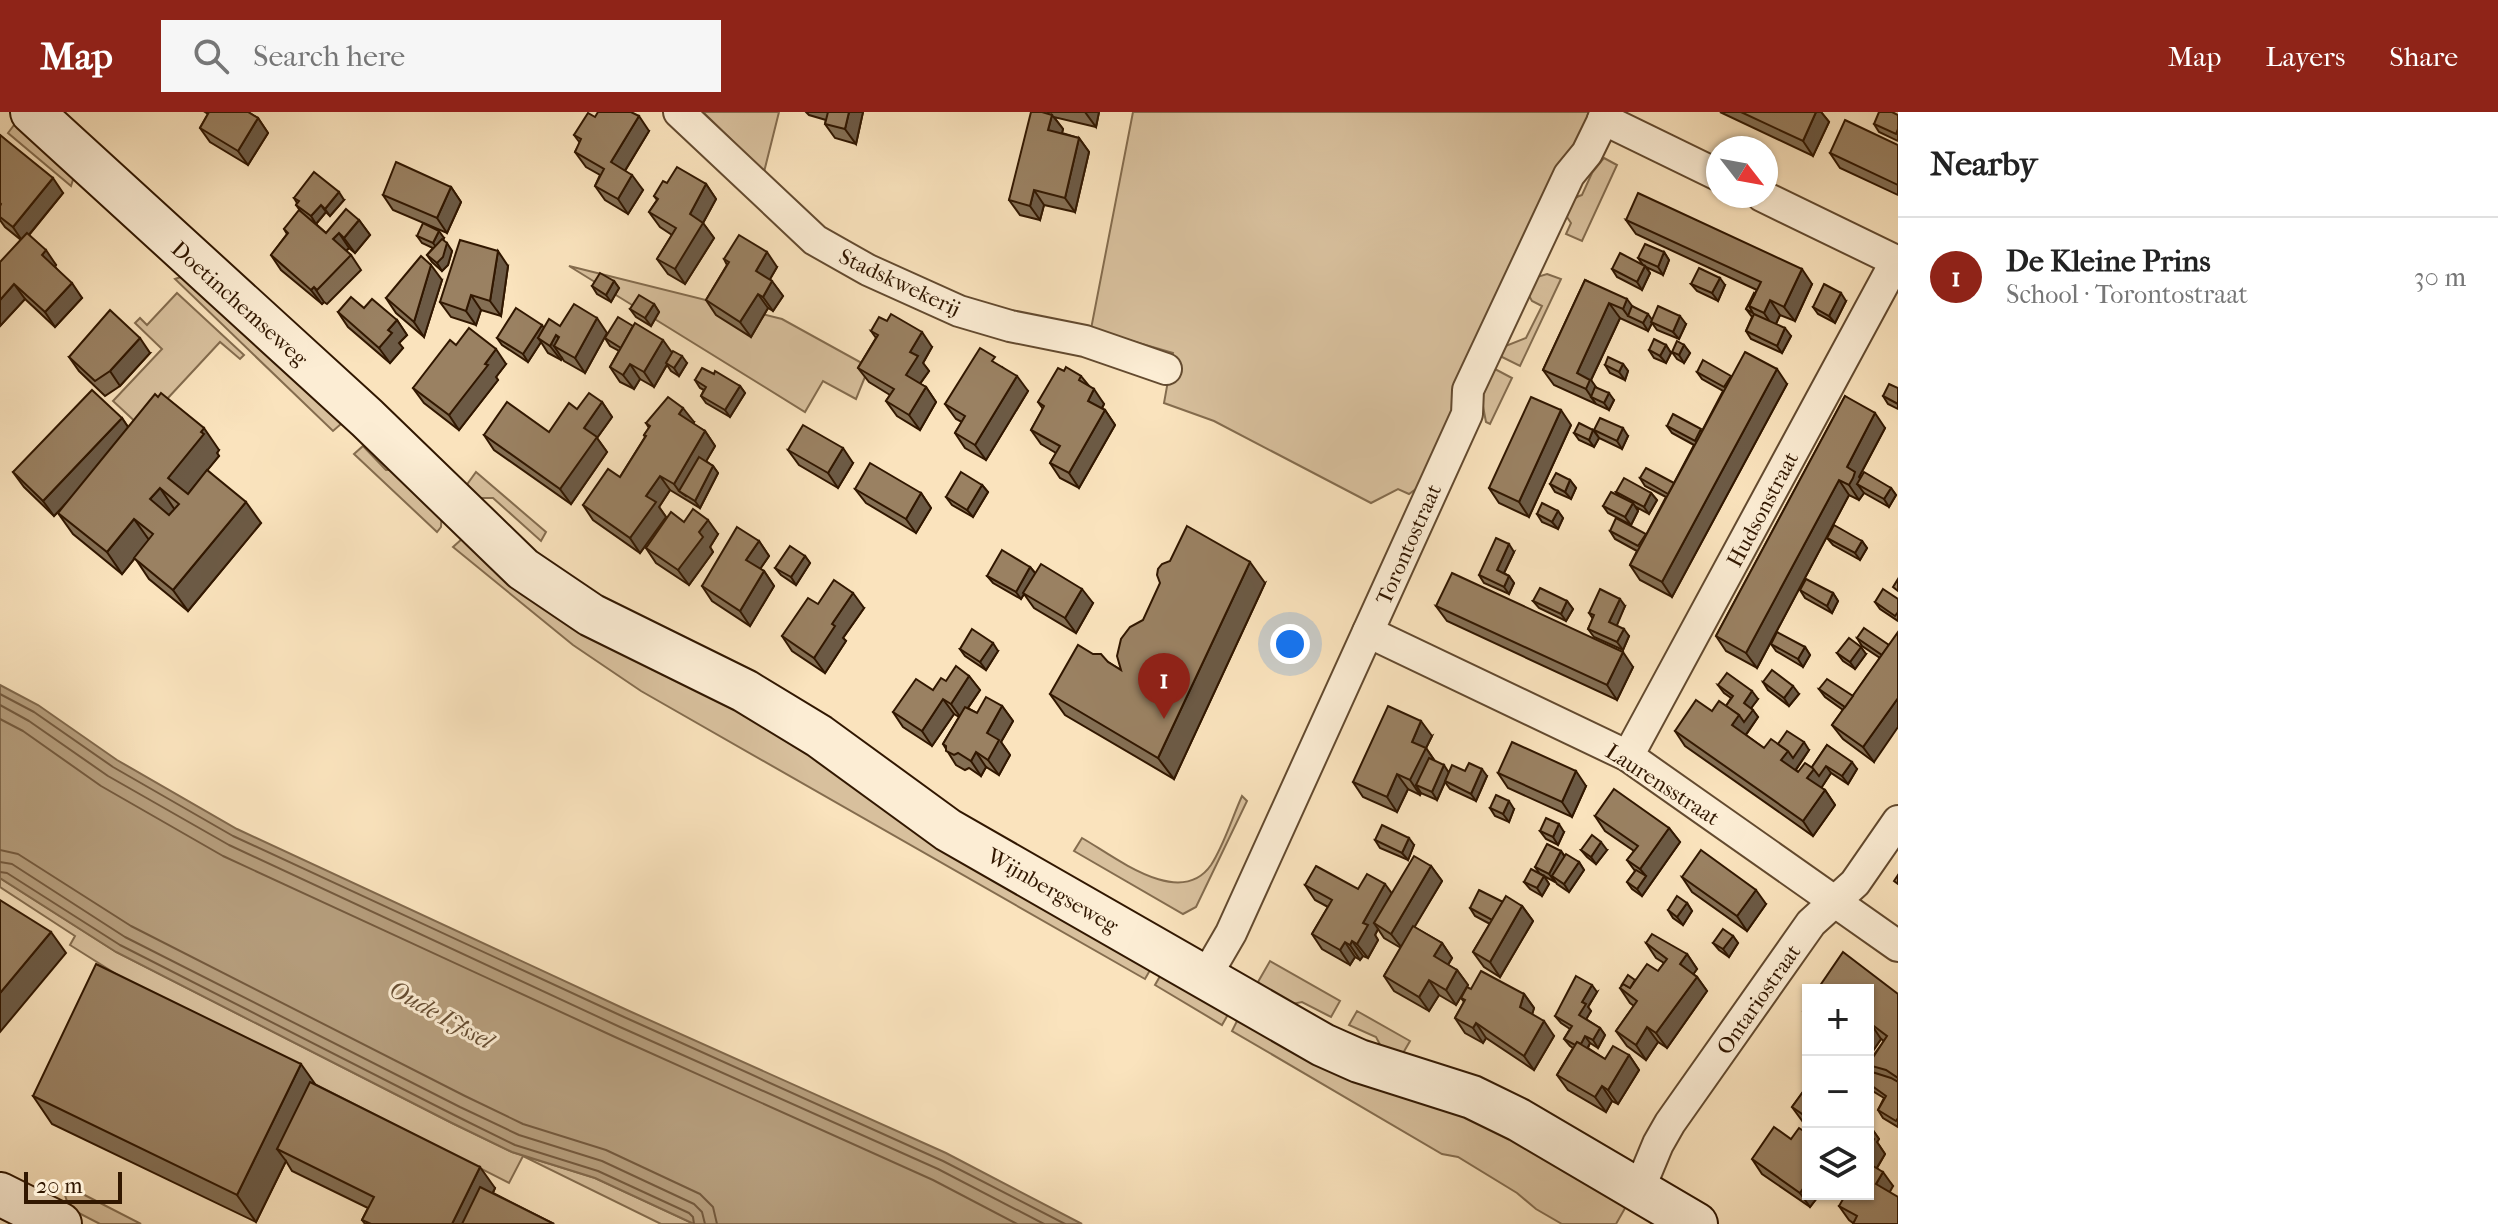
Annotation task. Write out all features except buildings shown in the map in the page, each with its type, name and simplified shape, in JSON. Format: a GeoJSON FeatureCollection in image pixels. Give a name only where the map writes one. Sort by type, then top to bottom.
{"type":"FeatureCollection","features":[{"type":"Feature","properties":{"kind":"street","name":"Doetinchemseweg"},"geometry":{"type":"LineString","coordinates":[[32,112],[447,494]]}},
{"type":"Feature","properties":{"kind":"street","name":"Stadskwekerij"},"geometry":{"type":"LineString","coordinates":[[679,112],[815,240],[868,270],[959,311],[1010,326],[1085,341],[1166,369]]}},
{"type":"Feature","properties":{"kind":"street"},"geometry":{"type":"LineString","coordinates":[[1605,116],[1706,169]]}},
{"type":"Feature","properties":{"kind":"street","name":"Torontostraat"},"geometry":{"type":"LineString","coordinates":[[1206,976],[1231,933],[1467,414],[1468,390],[1569,175],[1587,153],[1605,116]]}},
{"type":"Feature","properties":{"kind":"street"},"geometry":{"type":"LineString","coordinates":[[1778,204],[1897,262]]}},
{"type":"Feature","properties":{"kind":"street","name":"Hudsonstraat"},"geometry":{"type":"LineString","coordinates":[[1628,756],[1897,262]]}},
{"type":"Feature","properties":{"kind":"street","name":"Wijnbergseweg"},"geometry":{"type":"LineString","coordinates":[[447,494],[523,569],[591,615],[745,691],[819,736],[948,830],[1323,1045],[1359,1061],[1472,1097],[1507,1114],[1696,1224]]}},
{"type":"Feature","properties":{"kind":"street","name":"Laurensstraat"},"geometry":{"type":"LineString","coordinates":[[1368,632],[1628,756],[1898,946]]}},
{"type":"Feature","properties":{"kind":"street","name":"Ontariostraat"},"geometry":{"type":"LineString","coordinates":[[1638,1192],[1670,1123],[1811,923],[1855,883],[1898,821]]}},
{"type":"Feature","properties":{"kind":"street"},"geometry":{"type":"LineString","coordinates":[[0,1194],[43,1220]]}},
{"type":"Feature","properties":{"kind":"shaded area"},"geometry":{"type":"Polygon","coordinates":[[[703,112],[779,112],[764,172],[703,112]]]}},
{"type":"Feature","properties":{"kind":"shaded area"},"geometry":{"type":"Polygon","coordinates":[[[1133,112],[1594,112],[1574,151],[1566,154],[1455,392],[1455,414],[1420,486],[1409,494],[1398,489],[1371,503],[1214,421],[1164,403],[1173,353],[1091,329],[1133,112]]]}},
{"type":"Feature","properties":{"kind":"shaded area"},"geometry":{"type":"Polygon","coordinates":[[[23,122],[76,170],[71,186],[8,133],[14,125],[23,122]]]}},
{"type":"Feature","properties":{"kind":"shaded area"},"geometry":{"type":"Polygon","coordinates":[[[1604,158],[1617,165],[1582,241],[1566,234],[1571,223],[1567,217],[1568,209],[1573,200],[1582,195],[1592,173],[1604,158]]]}},
{"type":"Feature","properties":{"kind":"shaded area"},"geometry":{"type":"Polygon","coordinates":[[[569,266],[782,319],[869,367],[856,399],[823,381],[805,412],[569,266]]]}},
{"type":"Feature","properties":{"kind":"shaded area"},"geometry":{"type":"Polygon","coordinates":[[[190,274],[349,417],[333,431],[175,279],[190,274]]]}},
{"type":"Feature","properties":{"kind":"shaded area"},"geometry":{"type":"Polygon","coordinates":[[[1547,274],[1561,279],[1520,366],[1498,355],[1503,347],[1526,338],[1542,306],[1532,301],[1528,294],[1537,277],[1547,274]]]}},
{"type":"Feature","properties":{"kind":"shaded area"},"geometry":{"type":"Polygon","coordinates":[[[177,293],[244,355],[240,359],[220,342],[141,427],[113,401],[162,349],[135,323],[140,318],[147,325],[177,293]]]}},
{"type":"Feature","properties":{"kind":"shaded area"},"geometry":{"type":"Polygon","coordinates":[[[1493,368],[1512,378],[1490,424],[1486,422],[1481,396],[1493,368]]]}},
{"type":"Feature","properties":{"kind":"shaded area"},"geometry":{"type":"Polygon","coordinates":[[[363,446],[386,470],[402,470],[442,508],[441,527],[437,532],[354,454],[363,446]]]}},
{"type":"Feature","properties":{"kind":"shaded area"},"geometry":{"type":"Polygon","coordinates":[[[476,472],[546,532],[541,541],[493,498],[473,498],[463,490],[476,472]]]}},
{"type":"Feature","properties":{"kind":"shaded area"},"geometry":{"type":"Polygon","coordinates":[[[463,538],[1153,965],[1145,979],[641,691],[573,645],[453,547],[463,538]]]}},
{"type":"Feature","properties":{"kind":"shaded area"},"geometry":{"type":"Polygon","coordinates":[[[1242,796],[1247,801],[1196,907],[1183,914],[1074,851],[1082,838],[1147,875],[1182,882],[1198,877],[1216,857],[1242,796]]]}},
{"type":"Feature","properties":{"kind":"shaded area"},"geometry":{"type":"Polygon","coordinates":[[[0,878],[116,952],[452,1123],[512,1152],[595,1178],[694,1224],[661,1224],[523,1156],[509,1183],[189,1020],[70,945],[75,936],[0,887],[0,878]]]}},
{"type":"Feature","properties":{"kind":"shaded area"},"geometry":{"type":"Polygon","coordinates":[[[1270,961],[1340,1001],[1331,1017],[1302,1002],[1282,1006],[1254,989],[1270,961]]]}},
{"type":"Feature","properties":{"kind":"shaded area"},"geometry":{"type":"Polygon","coordinates":[[[1163,971],[1230,1011],[1222,1025],[1155,985],[1163,971]]]}},
{"type":"Feature","properties":{"kind":"shaded area"},"geometry":{"type":"Polygon","coordinates":[[[1357,1011],[1410,1041],[1399,1060],[1386,1056],[1376,1037],[1349,1025],[1357,1011]]]}},
{"type":"Feature","properties":{"kind":"shaded area"},"geometry":{"type":"Polygon","coordinates":[[[1240,1015],[1466,1113],[1628,1203],[1616,1224],[1562,1224],[1458,1157],[1442,1154],[1232,1031],[1240,1015]]]}},
{"type":"Feature","properties":{"kind":"shaded area"},"geometry":{"type":"Polygon","coordinates":[[[69,1187],[141,1224],[100,1224],[69,1208],[65,1195],[69,1187]]]}},
{"type":"Feature","properties":{"kind":"water","name":"Oude IJssel"},"geometry":{"type":"Polygon","coordinates":[[[0,685],[38,705],[117,760],[237,829],[627,1010],[946,1153],[1082,1224],[694,1224],[595,1178],[512,1152],[452,1123],[116,952],[0,878],[0,685]]]}},
{"type":"Feature","properties":{"kind":"place","name":"De Kleine Prins"},"geometry":{"type":"Point","coordinates":[1164,719]}}]}
